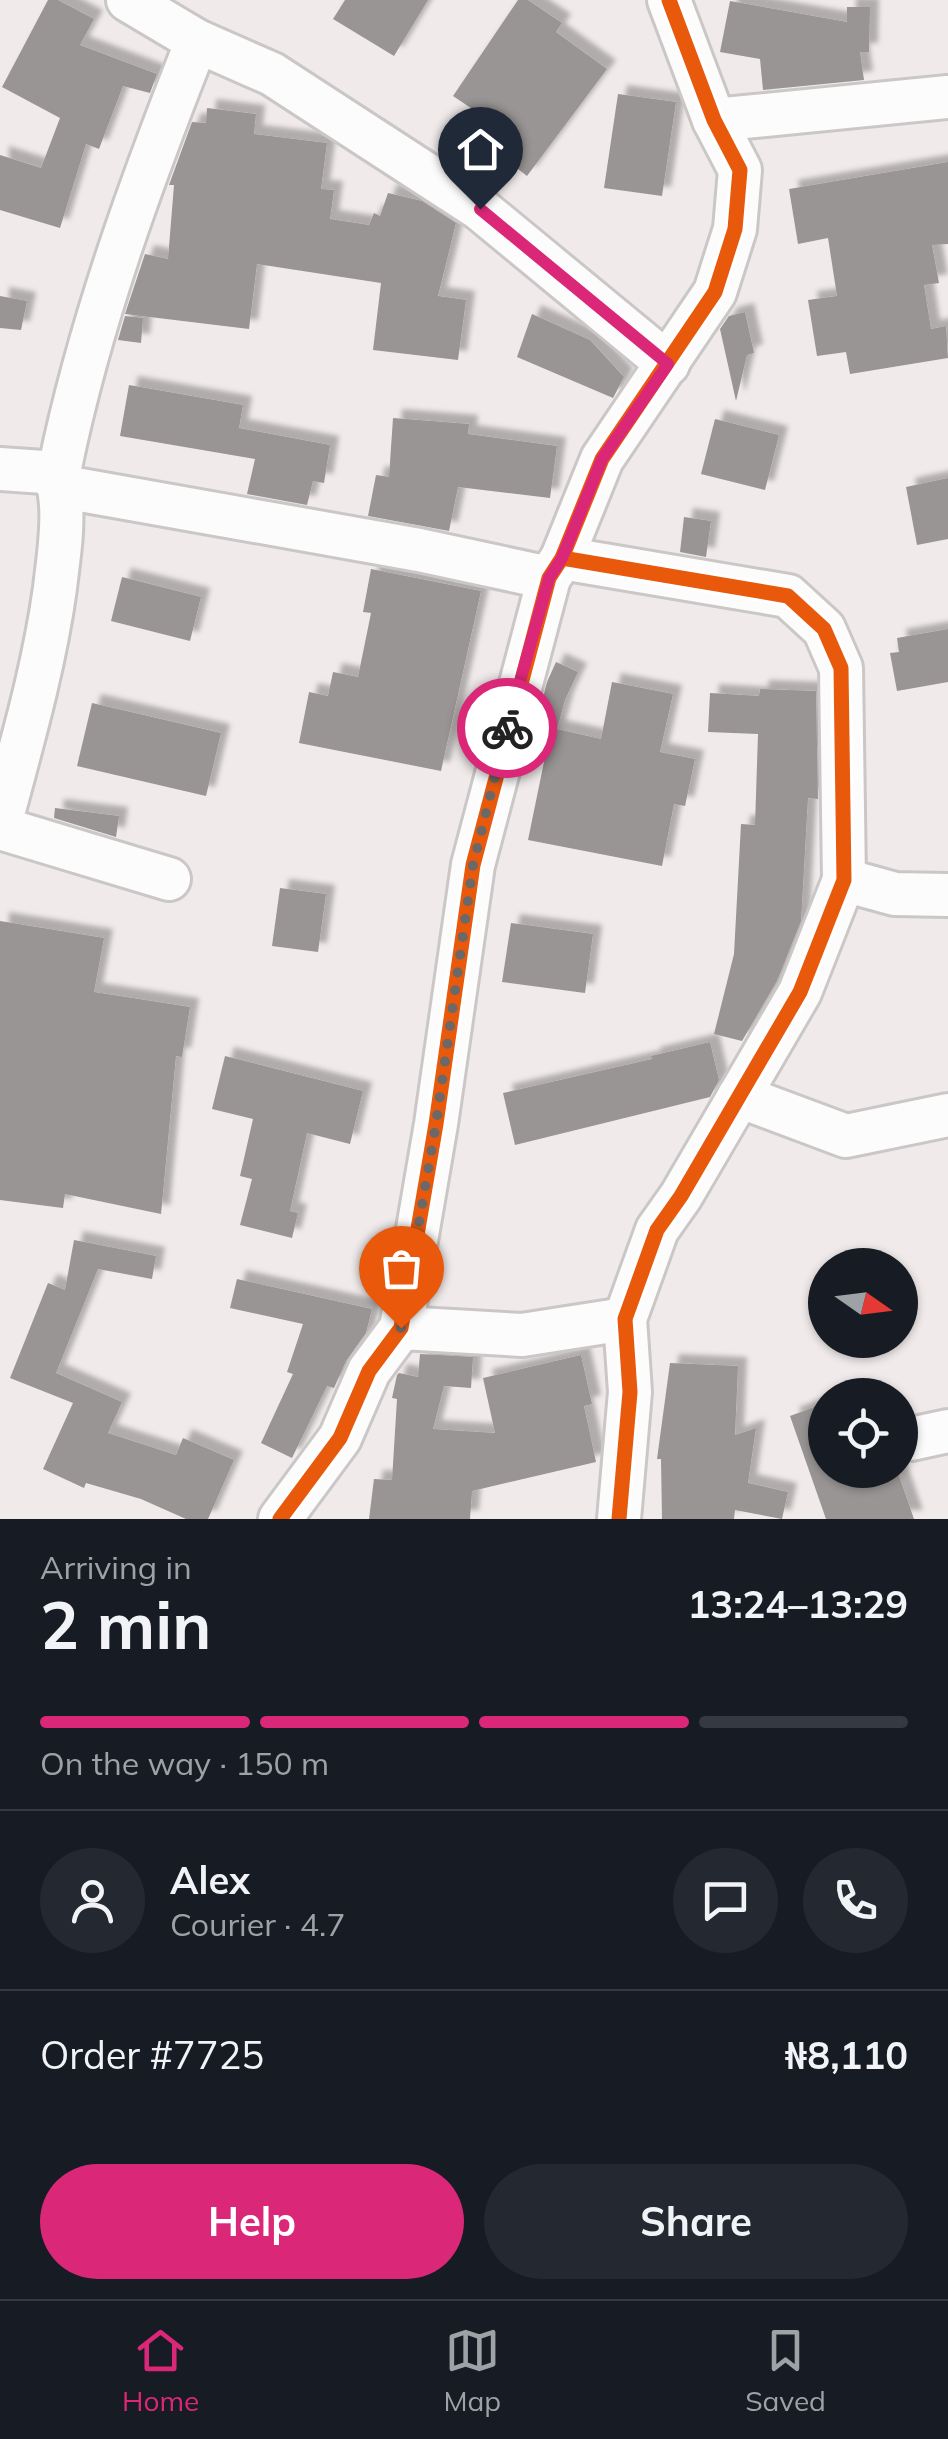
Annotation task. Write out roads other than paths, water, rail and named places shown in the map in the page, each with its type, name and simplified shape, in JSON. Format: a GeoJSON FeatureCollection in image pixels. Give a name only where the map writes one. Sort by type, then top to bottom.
{"type":"FeatureCollection","features":[{"type":"Feature","properties":{"kind":"street"},"geometry":{"type":"LineString","coordinates":[[128,0],[197,41],[272,74],[480,209],[668,364]]}},
{"type":"Feature","properties":{"kind":"street"},"geometry":{"type":"LineString","coordinates":[[292,1515],[340,1438],[369,1372],[401,1328],[436,1124],[473,865],[556,568],[602,459],[715,292],[735,229],[740,170],[714,120],[670,0]]}},
{"type":"Feature","properties":{"kind":"street"},"geometry":{"type":"LineString","coordinates":[[169,878],[0,826],[38,681],[53,597],[61,519],[58,480],[76,390],[138,193],[197,41]]}},
{"type":"Feature","properties":{"kind":"street"},"geometry":{"type":"LineString","coordinates":[[714,120],[948,97]]}},
{"type":"Feature","properties":{"kind":"street"},"geometry":{"type":"LineString","coordinates":[[0,468],[418,550],[788,596],[824,629],[842,668],[844,880],[800,992],[657,1230],[625,1319],[630,1392],[620,1519]]}},
{"type":"Feature","properties":{"kind":"street"},"geometry":{"type":"LineString","coordinates":[[844,880],[895,894],[948,895]]}},
{"type":"Feature","properties":{"kind":"street"},"geometry":{"type":"LineString","coordinates":[[739,1096],[846,1136],[948,1114]]}},
{"type":"Feature","properties":{"kind":"street"},"geometry":{"type":"LineString","coordinates":[[401,1328],[522,1335],[625,1319]]}}]}
